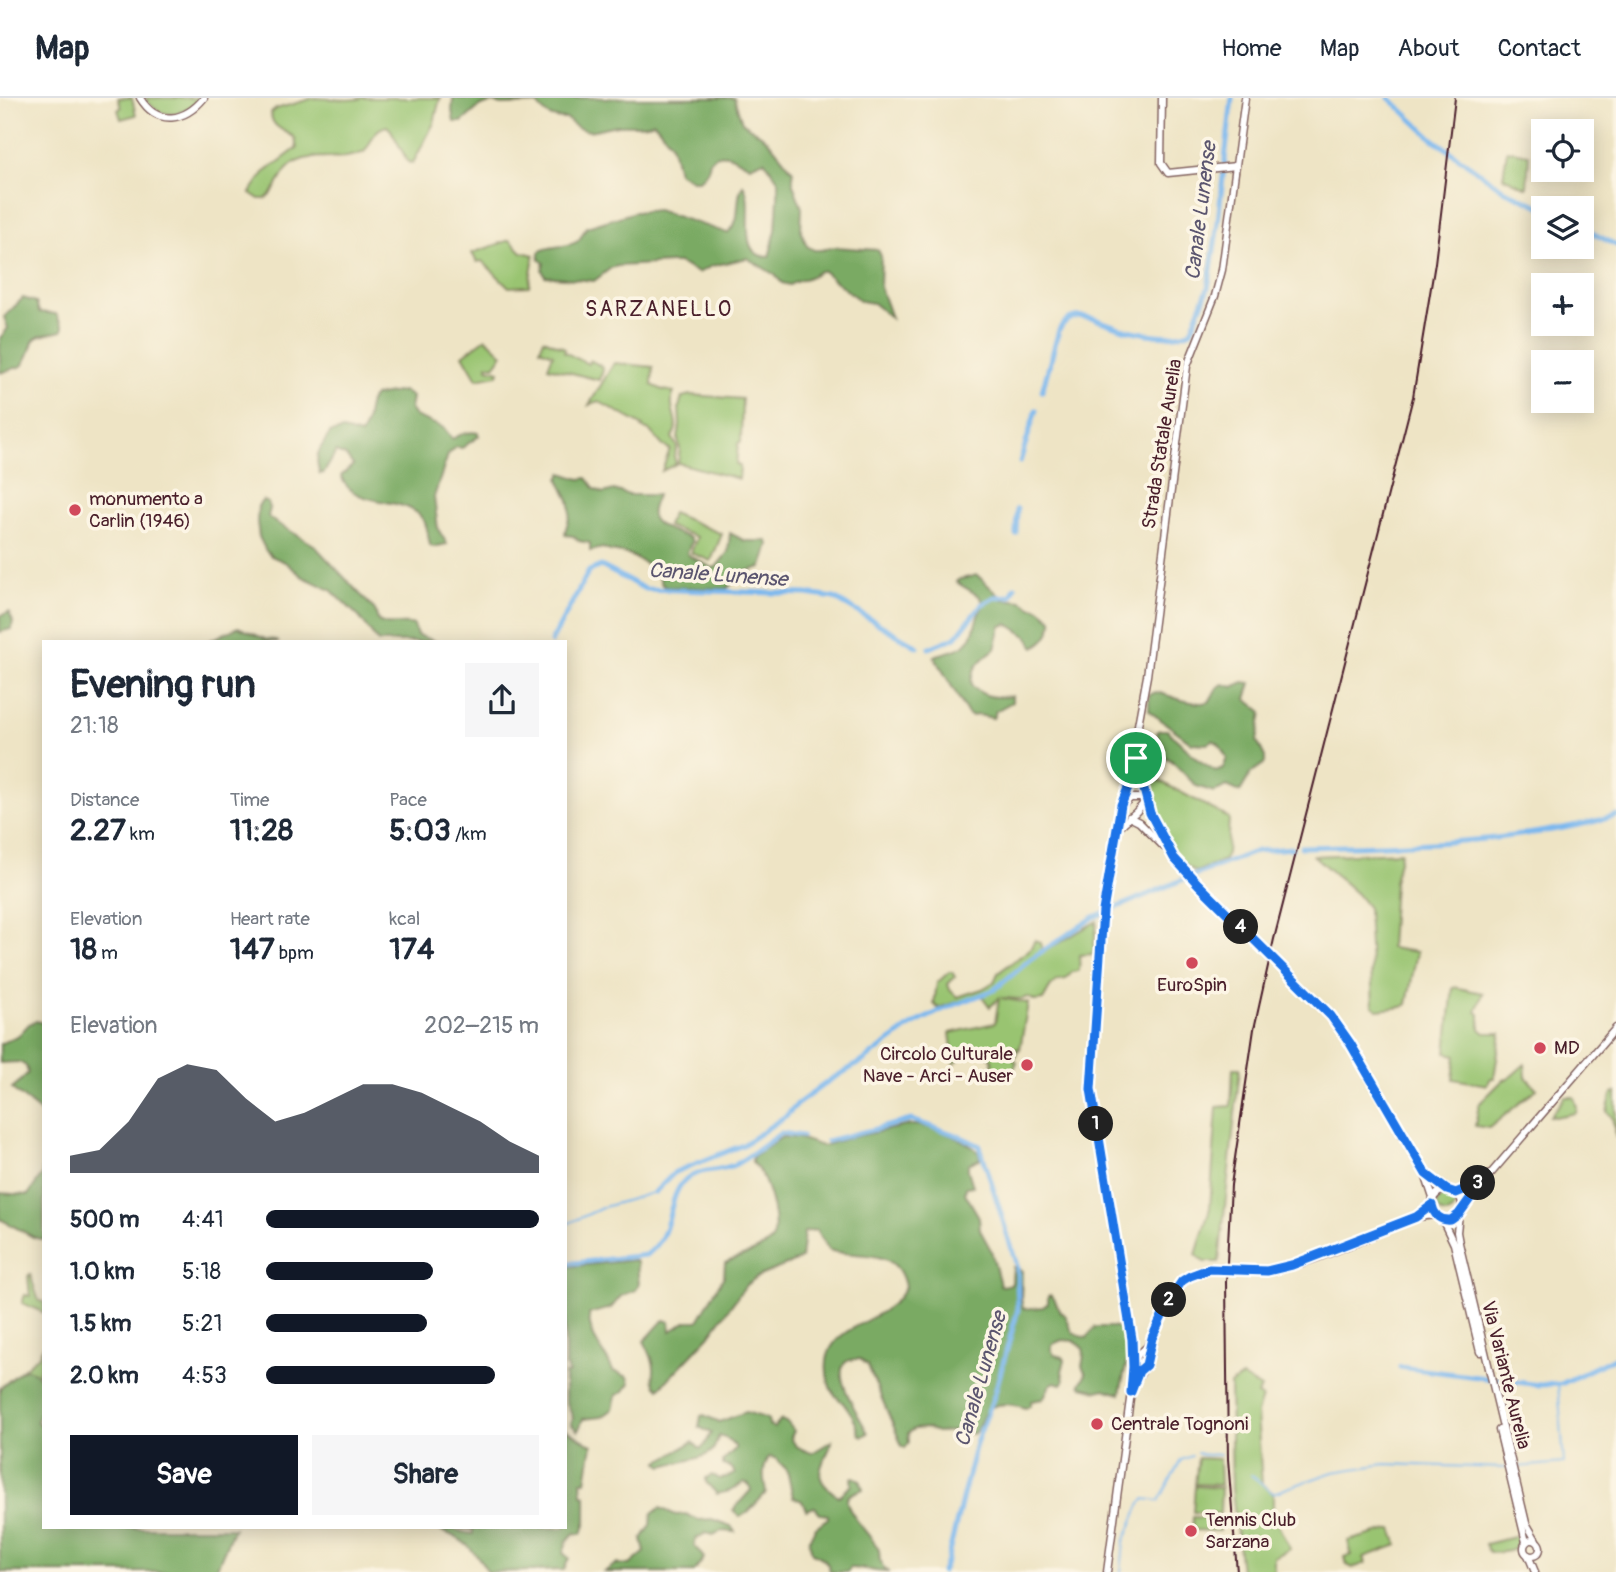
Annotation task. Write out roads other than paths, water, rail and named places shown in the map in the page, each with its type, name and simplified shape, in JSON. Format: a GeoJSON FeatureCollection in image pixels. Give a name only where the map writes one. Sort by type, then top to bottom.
{"type":"FeatureCollection","features":[{"type":"Feature","properties":{"kind":"main road"},"geometry":{"type":"LineString","coordinates":[[140,98],[153,112],[170,118],[190,112],[204,98]]}},
{"type":"Feature","properties":{"kind":"main road"},"geometry":{"type":"LineString","coordinates":[[1162,98],[1163,168],[1168,173],[1232,167]]}},
{"type":"Feature","properties":{"kind":"main road","name":"Strada Statale Aurelia"},"geometry":{"type":"LineString","coordinates":[[1131,1392],[1132,1341],[1092,1102],[1103,914],[1121,805],[1133,776],[1136,758],[1138,725],[1156,613],[1188,366],[1223,270],[1232,167],[1245,98]]}},
{"type":"Feature","properties":{"kind":"main road","name":"Strada Statale Aurelia"},"geometry":{"type":"LineString","coordinates":[[1136,758],[1145,800]]}},
{"type":"Feature","properties":{"kind":"main road"},"geometry":{"type":"LineString","coordinates":[[1121,805],[1131,798],[1145,800]]}},
{"type":"Feature","properties":{"kind":"main road"},"geometry":{"type":"LineString","coordinates":[[1117,828],[1136,812],[1145,800]]}},
{"type":"Feature","properties":{"kind":"main road"},"geometry":{"type":"LineString","coordinates":[[1145,800],[1156,827],[1174,858]]}},
{"type":"Feature","properties":{"kind":"main road"},"geometry":{"type":"LineString","coordinates":[[1129,817],[1139,822],[1194,881],[1331,1016],[1350,1043],[1426,1174],[1439,1217]]}},
{"type":"Feature","properties":{"kind":"main road"},"geometry":{"type":"LineString","coordinates":[[1416,1217],[1451,1220],[1459,1214],[1482,1182],[1616,1028]]}},
{"type":"Feature","properties":{"kind":"main road"},"geometry":{"type":"LineString","coordinates":[[1426,1174],[1447,1190],[1456,1193],[1462,1207]]}},
{"type":"Feature","properties":{"kind":"main road"},"geometry":{"type":"LineString","coordinates":[[1456,1193],[1482,1182]]}},
{"type":"Feature","properties":{"kind":"main road"},"geometry":{"type":"LineString","coordinates":[[1145,1364],[1136,1368],[1132,1361],[1147,1347],[1175,1289],[1182,1281],[1199,1271],[1267,1271],[1291,1266],[1416,1217],[1433,1202],[1439,1192],[1447,1190]]}},
{"type":"Feature","properties":{"kind":"main road","name":"Via Variante Aurelia"},"geometry":{"type":"LineString","coordinates":[[1459,1214],[1459,1243],[1526,1542],[1524,1549],[1536,1572]]}},
{"type":"Feature","properties":{"kind":"main road","name":"Via Variante Aurelia"},"geometry":{"type":"LineString","coordinates":[[1439,1217],[1454,1244],[1486,1368]]}},
{"type":"Feature","properties":{"kind":"main road"},"geometry":{"type":"LineString","coordinates":[[1107,1572],[1131,1392],[1145,1364],[1152,1338]]}},
{"type":"Feature","properties":{"kind":"main road"},"geometry":{"type":"LineString","coordinates":[[1132,1341],[1140,1349],[1147,1347]]}},
{"type":"Feature","properties":{"kind":"main road"},"geometry":{"type":"LineString","coordinates":[[1132,1341],[1145,1364]]}},
{"type":"Feature","properties":{"kind":"main road","name":"Via Variante Aurelia"},"geometry":{"type":"LineString","coordinates":[[1490,1385],[1527,1523],[1540,1546],[1536,1572]]}},
{"type":"Feature","properties":{"kind":"main road"},"geometry":{"type":"LineString","coordinates":[[1526,1542],[1536,1540]]}},
{"type":"Feature","properties":{"kind":"main road"},"geometry":{"type":"LineString","coordinates":[[1528,1555],[1537,1554]]}},
{"type":"Feature","properties":{"kind":"waterway","name":"Canale Lunense"},"geometry":{"type":"LineString","coordinates":[[1042,391],[1059,330],[1072,318],[1080,316],[1124,329],[1158,335],[1184,334],[1191,331],[1208,288],[1232,98]]}},
{"type":"Feature","properties":{"kind":"waterway"},"geometry":{"type":"LineString","coordinates":[[1389,98],[1433,139],[1504,190],[1531,202]]}},
{"type":"Feature","properties":{"kind":"waterway"},"geometry":{"type":"LineString","coordinates":[[1594,234],[1616,245]]}},
{"type":"Feature","properties":{"kind":"waterway","name":"Canale Lunense"},"geometry":{"type":"LineString","coordinates":[[1020,462],[1036,410]]}},
{"type":"Feature","properties":{"kind":"waterway","name":"Canale Lunense"},"geometry":{"type":"LineString","coordinates":[[1016,534],[1017,509]]}},
{"type":"Feature","properties":{"kind":"waterway","name":"Canale Lunense"},"geometry":{"type":"LineString","coordinates":[[552,640],[589,571],[601,566],[645,589],[807,594],[834,598],[918,647]]}},
{"type":"Feature","properties":{"kind":"waterway","name":"Canale Lunense"},"geometry":{"type":"LineString","coordinates":[[929,648],[956,637],[981,605],[995,597],[1011,596],[1015,587]]}},
{"type":"Feature","properties":{"kind":"waterway"},"geometry":{"type":"LineString","coordinates":[[1301,847],[1420,844],[1499,838],[1616,816]]}},
{"type":"Feature","properties":{"kind":"waterway"},"geometry":{"type":"LineString","coordinates":[[655,1192],[675,1172],[743,1145],[787,1115],[830,1080],[863,1061],[912,1025],[944,1009],[994,990],[1032,958],[1094,917],[1257,851],[1292,848]]}},
{"type":"Feature","properties":{"kind":"waterway","name":"Canale Lunense"},"geometry":{"type":"LineString","coordinates":[[827,1141],[912,1120],[980,1146],[1017,1266],[1018,1309],[994,1396],[976,1443],[942,1572]]}},
{"type":"Feature","properties":{"kind":"waterway","name":"Canale Lunense"},"geometry":{"type":"LineString","coordinates":[[567,1264],[646,1255],[662,1238],[679,1188],[690,1176],[736,1164],[781,1133],[802,1136]]}},
{"type":"Feature","properties":{"kind":"waterway"},"geometry":{"type":"LineString","coordinates":[[567,1224],[604,1207],[655,1192]]}},
{"type":"Feature","properties":{"kind":"waterway","name":"Canale Lunense"},"geometry":{"type":"LineString","coordinates":[[1400,1367],[1540,1385],[1561,1384],[1616,1357]]}},
{"type":"Feature","properties":{"kind":"waterway"},"geometry":{"type":"LineString","coordinates":[[1517,1467],[1564,1463],[1558,1384]]}},
{"type":"Feature","properties":{"kind":"waterway"},"geometry":{"type":"LineString","coordinates":[[1197,1453],[1220,1455]]}},
{"type":"Feature","properties":{"kind":"waterway"},"geometry":{"type":"LineString","coordinates":[[1121,1572],[1124,1542],[1141,1503],[1145,1499],[1159,1501],[1181,1460],[1192,1456]]}},
{"type":"Feature","properties":{"kind":"waterway"},"geometry":{"type":"LineString","coordinates":[[1251,1475],[1273,1493],[1333,1472],[1385,1464],[1505,1468]]}},
{"type":"Feature","properties":{"kind":"railway"},"geometry":{"type":"LineString","coordinates":[[1237,1572],[1228,1459],[1226,1282],[1231,1185],[1254,1029],[1274,939],[1413,397],[1435,263],[1455,98]]}},
{"type":"Feature","properties":{"kind":"place","name":"monumento a Carlin (1946)"},"geometry":{"type":"Point","coordinates":[75,510]}},
{"type":"Feature","properties":{"kind":"place","name":"EuroSpin"},"geometry":{"type":"Point","coordinates":[1192,963]}},
{"type":"Feature","properties":{"kind":"place","name":"MD"},"geometry":{"type":"Point","coordinates":[1540,1048]}},
{"type":"Feature","properties":{"kind":"place","name":"Circolo Culturale Nave - Arci - Auser"},"geometry":{"type":"Point","coordinates":[1027,1065]}},
{"type":"Feature","properties":{"kind":"place","name":"Centrale Tognoni"},"geometry":{"type":"Point","coordinates":[1097,1424]}},
{"type":"Feature","properties":{"kind":"place","name":"Tennis Club Sarzana"},"geometry":{"type":"Point","coordinates":[1191,1531]}},
{"type":"Feature","properties":{"kind":"district","name":"SARZANELLO"},"geometry":{"type":"Point","coordinates":[659,309]}}]}
